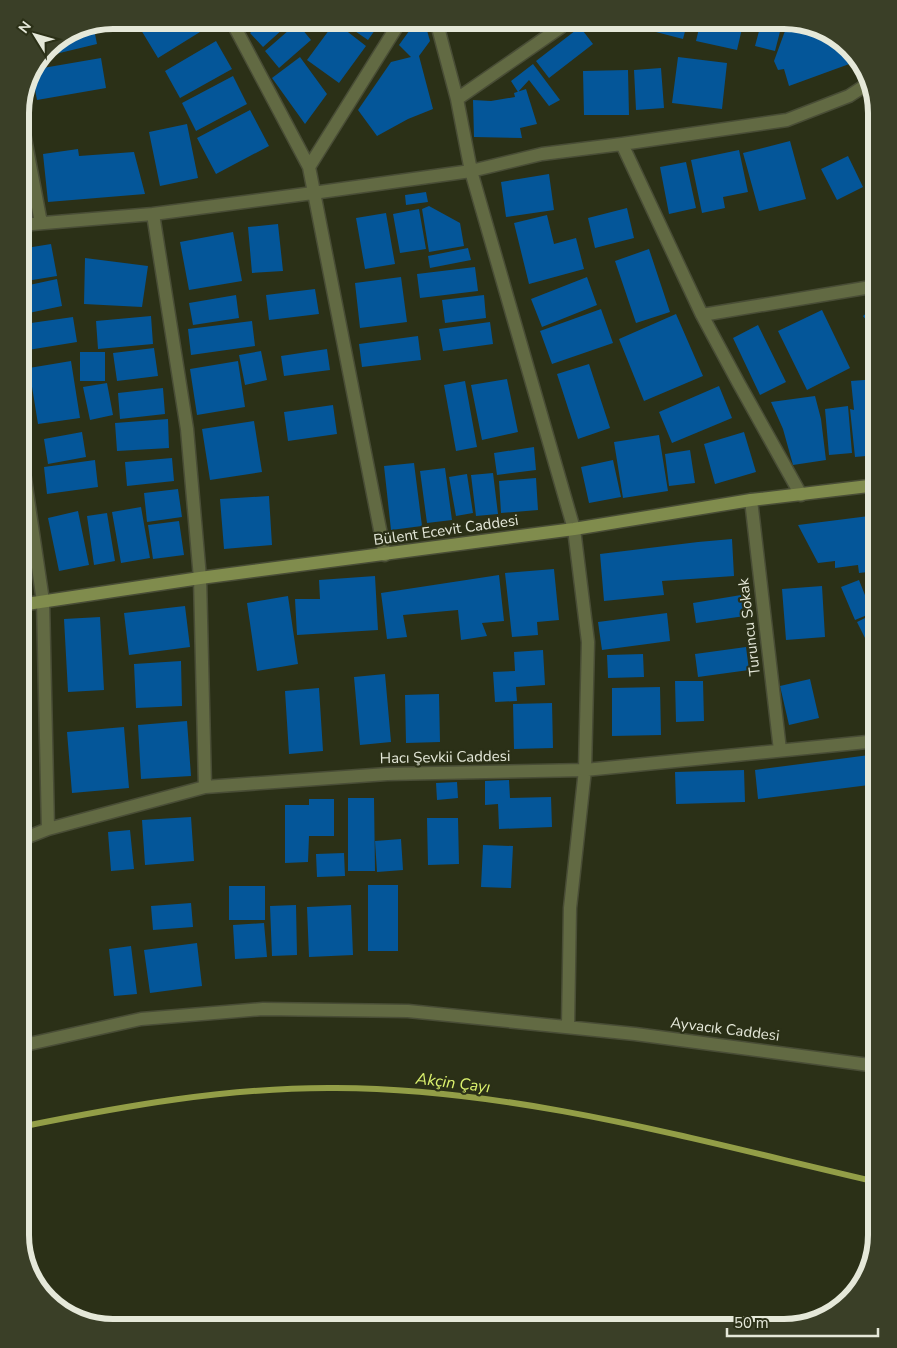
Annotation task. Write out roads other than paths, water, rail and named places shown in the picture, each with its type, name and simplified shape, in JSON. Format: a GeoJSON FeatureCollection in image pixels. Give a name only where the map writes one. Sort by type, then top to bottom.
{"type":"FeatureCollection","features":[{"type":"Feature","properties":{"kind":"main road","name":"Bülent Ecevit Caddesi"},"geometry":{"type":"LineString","coordinates":[[29,603],[200,578],[574,529],[751,500],[868,487]]}},
{"type":"Feature","properties":{"kind":"street"},"geometry":{"type":"LineString","coordinates":[[236,29],[308,167],[385,555]]}},
{"type":"Feature","properties":{"kind":"street"},"geometry":{"type":"LineString","coordinates":[[308,167],[395,29]]}},
{"type":"Feature","properties":{"kind":"street"},"geometry":{"type":"LineString","coordinates":[[438,29],[457,99],[471,171],[574,529],[588,642],[585,770],[570,908],[568,1027]]}},
{"type":"Feature","properties":{"kind":"street"},"geometry":{"type":"LineString","coordinates":[[457,99],[558,29]]}},
{"type":"Feature","properties":{"kind":"street"},"geometry":{"type":"LineString","coordinates":[[29,224],[153,214],[471,171],[542,154],[787,120],[849,96],[864,86]]}},
{"type":"Feature","properties":{"kind":"street"},"geometry":{"type":"LineString","coordinates":[[622,144],[702,315],[801,495]]}},
{"type":"Feature","properties":{"kind":"street"},"geometry":{"type":"LineString","coordinates":[[29,160],[41,223]]}},
{"type":"Feature","properties":{"kind":"street"},"geometry":{"type":"LineString","coordinates":[[153,214],[187,428],[200,578],[205,787]]}},
{"type":"Feature","properties":{"kind":"street"},"geometry":{"type":"LineString","coordinates":[[702,315],[868,287]]}},
{"type":"Feature","properties":{"kind":"street","name":"Turuncu Sokak"},"geometry":{"type":"LineString","coordinates":[[751,500],[780,750]]}},
{"type":"Feature","properties":{"kind":"street"},"geometry":{"type":"LineString","coordinates":[[29,506],[43,601],[48,830]]}},
{"type":"Feature","properties":{"kind":"street","name":"Hacı Şevkii Caddesi"},"geometry":{"type":"LineString","coordinates":[[29,837],[205,787],[387,774],[585,770],[868,742]]}},
{"type":"Feature","properties":{"kind":"street","name":"Ayvacık Caddesi"},"geometry":{"type":"LineString","coordinates":[[29,1044],[141,1019],[263,1009],[408,1011],[714,1044],[868,1065]]}},
{"type":"Feature","properties":{"kind":"waterway","name":"Akçin Çayı"},"geometry":{"type":"LineString","coordinates":[[29,1125],[137,1105],[216,1094],[336,1088],[405,1091],[473,1097],[609,1120],[868,1180]]}}]}
